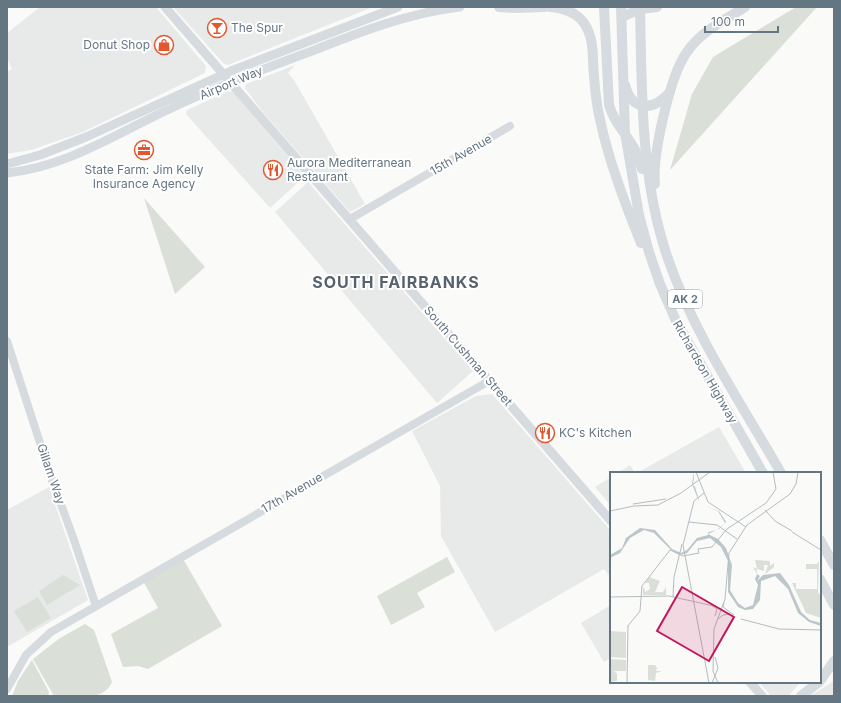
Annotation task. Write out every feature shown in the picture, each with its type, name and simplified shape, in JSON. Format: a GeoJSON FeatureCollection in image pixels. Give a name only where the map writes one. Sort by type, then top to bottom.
{"type":"FeatureCollection","features":[{"type":"Feature","properties":{"kind":"highway"},"geometry":{"type":"LineString","coordinates":[[499,7],[544,7]]}},
{"type":"Feature","properties":{"kind":"highway"},"geometry":{"type":"LineString","coordinates":[[550,7],[564,8],[584,22],[592,40],[596,97],[601,125],[612,163],[630,217],[658,286],[676,320]]}},
{"type":"Feature","properties":{"kind":"highway"},"geometry":{"type":"LineString","coordinates":[[604,7],[609,105],[615,120],[625,133],[640,158],[651,215],[667,255]]}},
{"type":"Feature","properties":{"kind":"highway"},"geometry":{"type":"LineString","coordinates":[[622,12],[640,8],[657,7]]}},
{"type":"Feature","properties":{"kind":"highway"},"geometry":{"type":"LineString","coordinates":[[729,384],[684,289],[671,254],[659,211],[655,182],[655,155],[670,92],[678,66],[687,51],[710,29],[744,7]]}},
{"type":"Feature","properties":{"kind":"highway","name":"Richardson Highway"},"geometry":{"type":"LineString","coordinates":[[640,8],[642,106],[649,181],[667,255],[697,326],[780,472]]}},
{"type":"Feature","properties":{"kind":"highway","name":"Richardson Highway"},"geometry":{"type":"LineString","coordinates":[[622,12],[625,133],[639,215],[649,252],[660,284],[676,320],[762,472]]}},
{"type":"Feature","properties":{"kind":"highway"},"geometry":{"type":"LineString","coordinates":[[623,80],[630,96],[636,104],[642,106],[655,105],[670,92]]}},
{"type":"Feature","properties":{"kind":"highway"},"geometry":{"type":"LineString","coordinates":[[821,533],[834,555]]}},
{"type":"Feature","properties":{"kind":"highway"},"geometry":{"type":"LineString","coordinates":[[821,542],[834,565]]}},
{"type":"Feature","properties":{"kind":"highway"},"geometry":{"type":"LineString","coordinates":[[821,573],[834,595]]}},
{"type":"Feature","properties":{"kind":"highway"},"geometry":{"type":"LineString","coordinates":[[821,581],[834,606]]}},
{"type":"Feature","properties":{"kind":"highway"},"geometry":{"type":"LineString","coordinates":[[821,678],[834,661]]}},
{"type":"Feature","properties":{"kind":"highway"},"geometry":{"type":"LineString","coordinates":[[801,696],[817,683]]}},
{"type":"Feature","properties":{"kind":"main road","name":"Airport Way"},"geometry":{"type":"LineString","coordinates":[[7,164],[40,155],[86,137],[224,74],[385,9],[398,7]]}},
{"type":"Feature","properties":{"kind":"main road","name":"Airport Way"},"geometry":{"type":"LineString","coordinates":[[7,173],[57,162],[82,154],[160,113],[230,82],[388,22],[444,9],[460,7]]}},
{"type":"Feature","properties":{"kind":"main road","name":"South Cushman Street"},"geometry":{"type":"LineString","coordinates":[[168,10],[610,520]]}},
{"type":"Feature","properties":{"kind":"main road"},"geometry":{"type":"LineString","coordinates":[[751,683],[762,696]]}},
{"type":"Feature","properties":{"kind":"street"},"geometry":{"type":"LineString","coordinates":[[385,9],[388,22]]}},
{"type":"Feature","properties":{"kind":"street","name":"15th Avenue"},"geometry":{"type":"LineString","coordinates":[[350,219],[510,126]]}},
{"type":"Feature","properties":{"kind":"street","name":"Gillam Way"},"geometry":{"type":"LineString","coordinates":[[7,342],[52,480],[96,606]]}},
{"type":"Feature","properties":{"kind":"street","name":"17th Avenue"},"geometry":{"type":"LineString","coordinates":[[7,689],[20,665],[34,646],[51,632],[490,381]]}},
{"type":"Feature","properties":{"kind":"shaded area"},"geometry":{"type":"Polygon","coordinates":[[[40,7],[156,7],[206,66],[205,73],[83,132],[31,150],[7,154],[7,72],[12,69],[7,58],[7,33],[40,7]]]}},
{"type":"Feature","properties":{"kind":"shaded area"},"geometry":{"type":"Polygon","coordinates":[[[173,7],[373,7],[228,65],[224,64],[173,7]]]}},
{"type":"Feature","properties":{"kind":"shaded area"},"geometry":{"type":"Polygon","coordinates":[[[796,7],[817,7],[670,170],[692,94],[713,57],[796,7]]]}},
{"type":"Feature","properties":{"kind":"shaded area"},"geometry":{"type":"Polygon","coordinates":[[[295,65],[288,73],[294,80],[365,204],[350,212],[262,111],[245,88],[246,84],[295,65]]]}},
{"type":"Feature","properties":{"kind":"shaded area"},"geometry":{"type":"Polygon","coordinates":[[[229,91],[234,93],[305,176],[270,208],[186,114],[187,110],[229,91]]]}},
{"type":"Feature","properties":{"kind":"shaded area"},"geometry":{"type":"Polygon","coordinates":[[[308,182],[473,371],[437,403],[275,212],[308,182]]]}},
{"type":"Feature","properties":{"kind":"shaded area"},"geometry":{"type":"Polygon","coordinates":[[[144,198],[205,267],[175,294],[144,198]]]}},
{"type":"Feature","properties":{"kind":"shaded area"},"geometry":{"type":"Polygon","coordinates":[[[492,394],[610,530],[610,577],[604,569],[495,632],[441,536],[440,486],[412,431],[476,396],[492,394]]]}},
{"type":"Feature","properties":{"kind":"shaded area"},"geometry":{"type":"Polygon","coordinates":[[[719,427],[745,472],[639,472],[719,427]]]}},
{"type":"Feature","properties":{"kind":"shaded area"},"geometry":{"type":"Polygon","coordinates":[[[630,465],[634,472],[620,472],[630,465]]]}},
{"type":"Feature","properties":{"kind":"shaded area"},"geometry":{"type":"Polygon","coordinates":[[[610,478],[610,505],[595,487],[610,478]]]}},
{"type":"Feature","properties":{"kind":"shaded area"},"geometry":{"type":"Polygon","coordinates":[[[49,487],[88,600],[7,647],[7,510],[49,487]]]}},
{"type":"Feature","properties":{"kind":"shaded area"},"geometry":{"type":"Polygon","coordinates":[[[182,557],[222,626],[148,669],[138,666],[123,667],[111,634],[158,608],[142,579],[182,557]]]}},
{"type":"Feature","properties":{"kind":"shaded area"},"geometry":{"type":"Polygon","coordinates":[[[447,557],[455,572],[417,593],[425,607],[391,625],[377,596],[447,557]]]}},
{"type":"Feature","properties":{"kind":"shaded area"},"geometry":{"type":"Polygon","coordinates":[[[63,575],[80,585],[47,605],[39,591],[63,575]]]}},
{"type":"Feature","properties":{"kind":"shaded area"},"geometry":{"type":"Polygon","coordinates":[[[38,597],[51,618],[27,632],[14,611],[38,597]]]}},
{"type":"Feature","properties":{"kind":"shaded area"},"geometry":{"type":"Polygon","coordinates":[[[610,606],[610,659],[604,662],[581,623],[610,606]]]}},
{"type":"Feature","properties":{"kind":"shaded area"},"geometry":{"type":"Polygon","coordinates":[[[85,624],[94,630],[112,682],[108,689],[95,696],[54,696],[33,659],[60,638],[85,624]]]}},
{"type":"Feature","properties":{"kind":"shaded area"},"geometry":{"type":"Polygon","coordinates":[[[32,660],[49,692],[48,696],[12,696],[18,681],[32,660]]]}},
{"type":"Feature","properties":{"kind":"shaded area"},"geometry":{"type":"Polygon","coordinates":[[[834,681],[834,696],[810,696],[834,681]]]}},
{"type":"Feature","properties":{"kind":"shaded area"},"geometry":{"type":"Polygon","coordinates":[[[760,683],[799,683],[789,696],[770,695],[760,683]]]}},
{"type":"Feature","properties":{"kind":"place","name":"The Spur"},"geometry":{"type":"Point","coordinates":[217,28]}},
{"type":"Feature","properties":{"kind":"place","name":"Donut Shop"},"geometry":{"type":"Point","coordinates":[164,45]}},
{"type":"Feature","properties":{"kind":"place","name":"State Farm: Jim Kelly Insurance Agency"},"geometry":{"type":"Point","coordinates":[144,150]}},
{"type":"Feature","properties":{"kind":"place","name":"Aurora Mediterranean Restaurant"},"geometry":{"type":"Point","coordinates":[273,170]}},
{"type":"Feature","properties":{"kind":"place","name":"KC's Kitchen"},"geometry":{"type":"Point","coordinates":[545,433]}},
{"type":"Feature","properties":{"kind":"district","name":"SOUTH FAIRBANKS"},"geometry":{"type":"Point","coordinates":[396,282]}}]}
